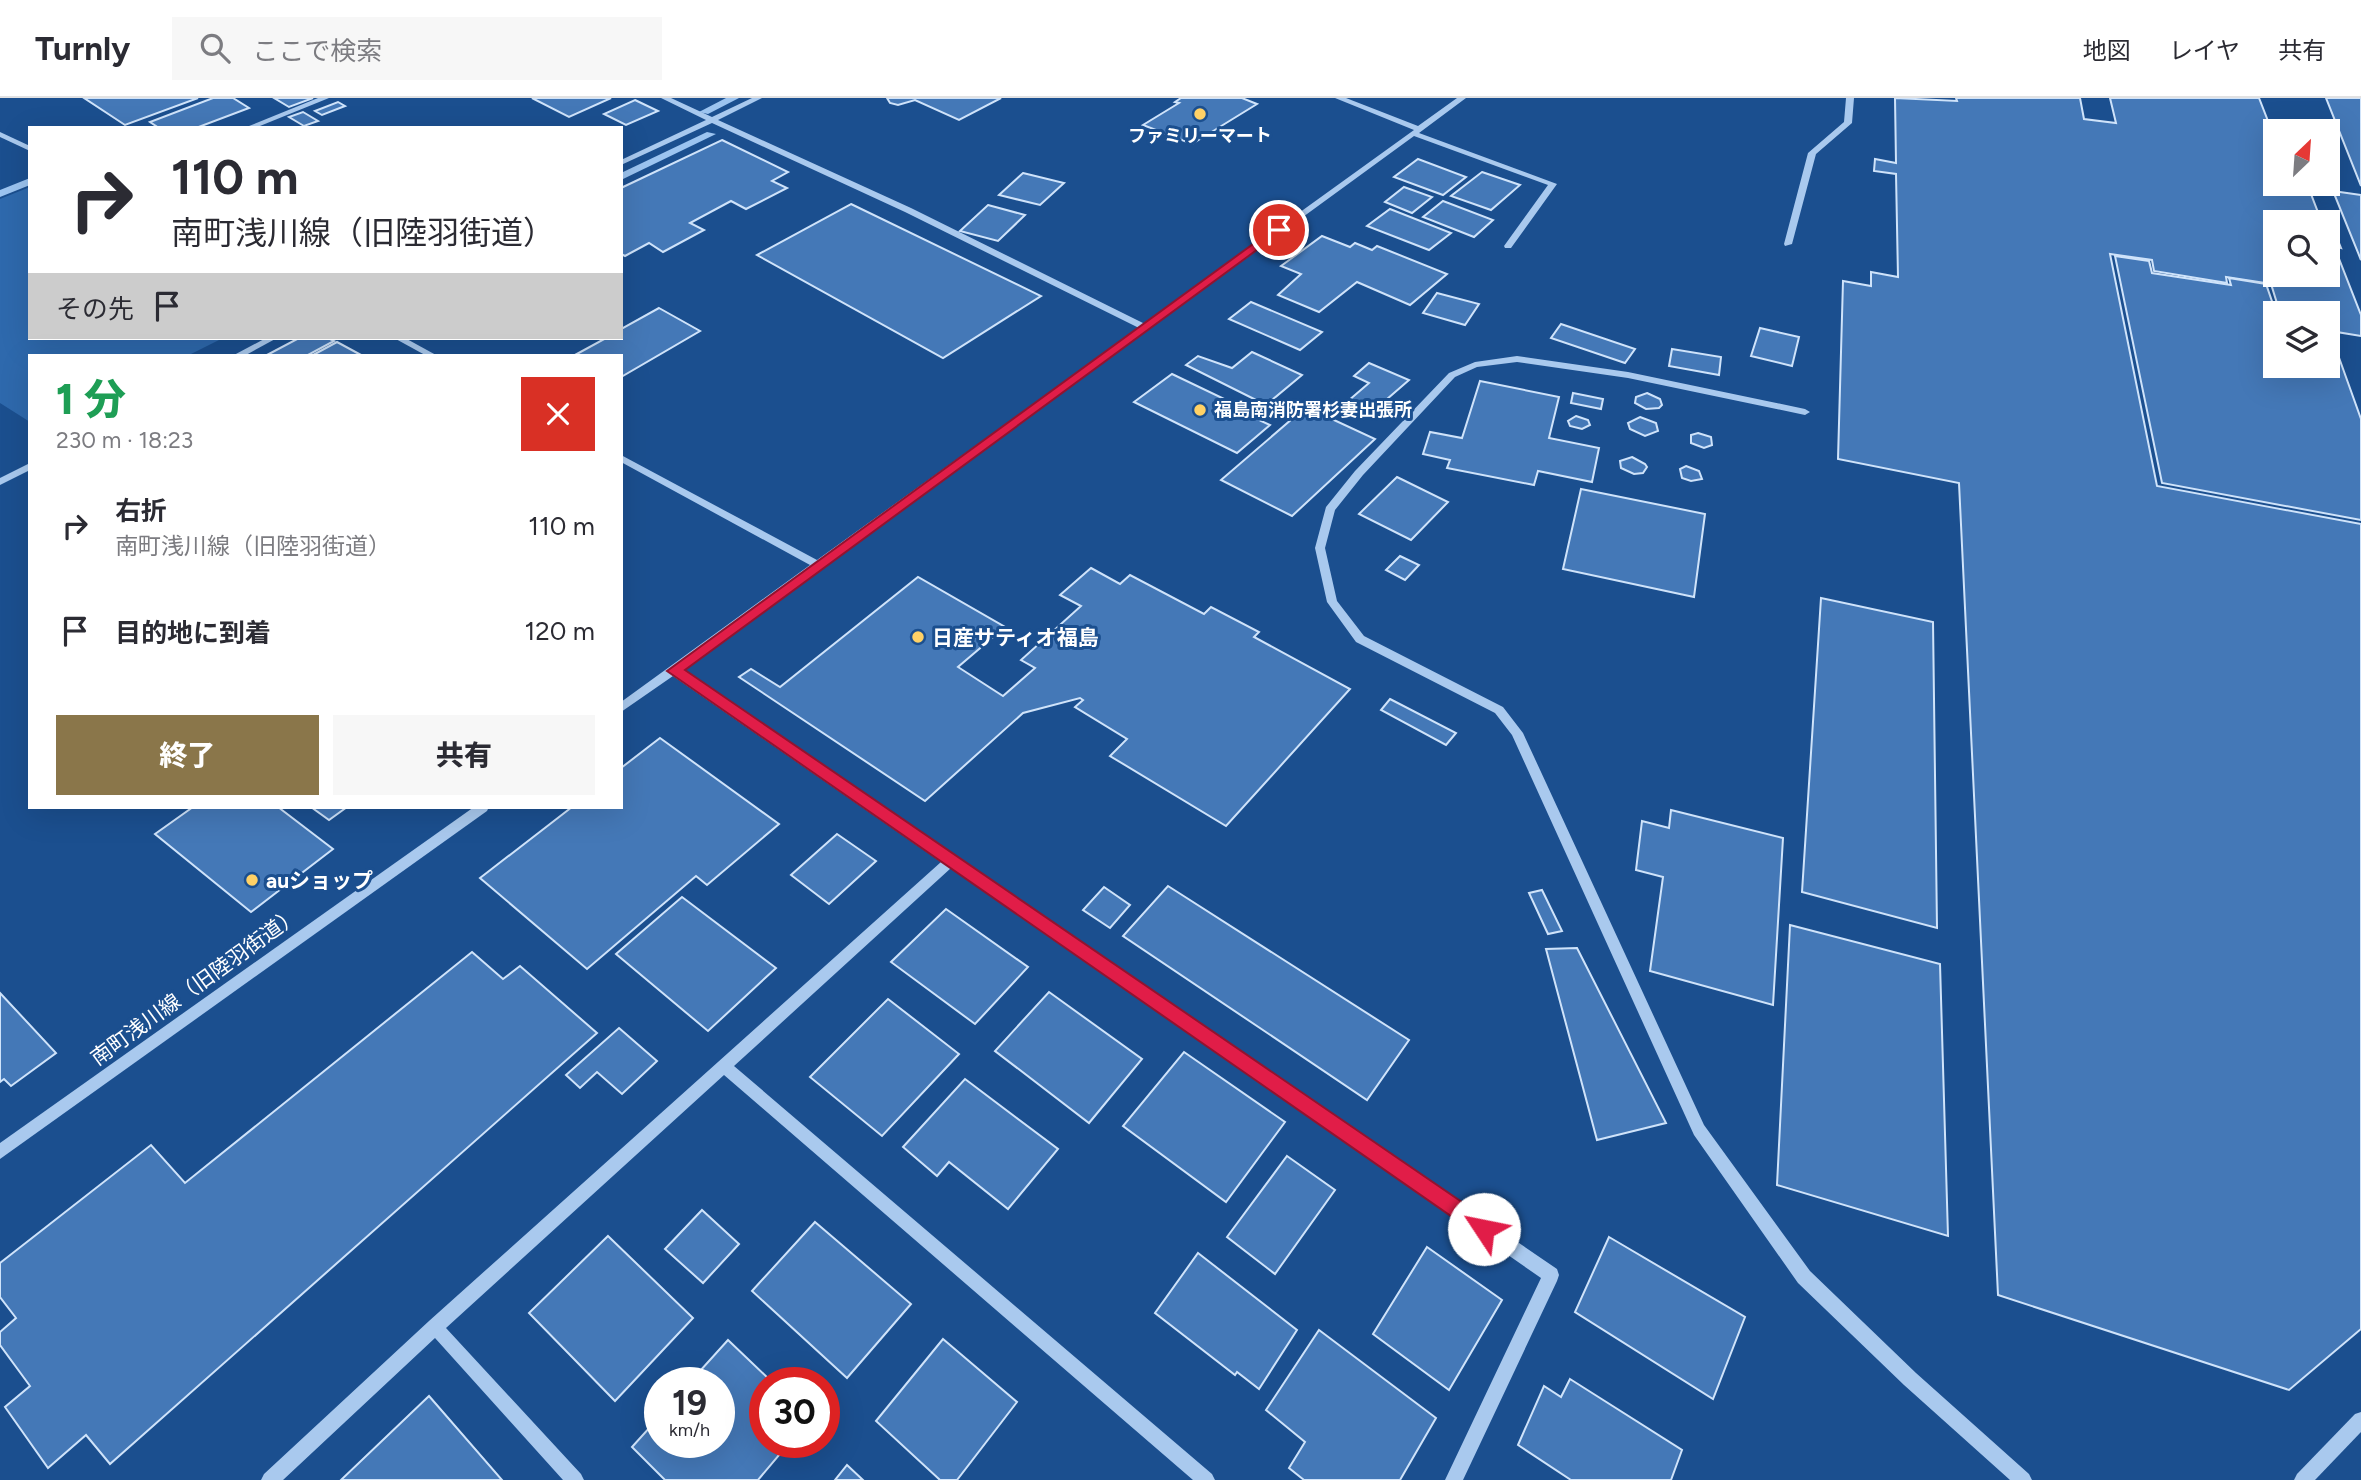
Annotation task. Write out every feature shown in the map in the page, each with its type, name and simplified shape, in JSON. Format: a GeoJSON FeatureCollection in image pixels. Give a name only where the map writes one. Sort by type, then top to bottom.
{"type":"FeatureCollection","features":[{"type":"Feature","properties":{"kind":"street"},"geometry":{"type":"LineString","coordinates":[[253,126],[325,98]]}},
{"type":"Feature","properties":{"kind":"street"},"geometry":{"type":"LineString","coordinates":[[665,98],[908,210],[1145,327]]}},
{"type":"Feature","properties":{"kind":"street"},"geometry":{"type":"LineString","coordinates":[[623,162],[758,98]]}},
{"type":"Feature","properties":{"kind":"street"},"geometry":{"type":"LineString","coordinates":[[1339,98],[1553,184],[1508,246]]}},
{"type":"Feature","properties":{"kind":"street"},"geometry":{"type":"LineString","coordinates":[[623,707],[1462,98]]}},
{"type":"Feature","properties":{"kind":"street"},"geometry":{"type":"LineString","coordinates":[[1788,244],[1812,153],[1848,123],[1850,98]]}},
{"type":"Feature","properties":{"kind":"street"},"geometry":{"type":"LineString","coordinates":[[0,134],[28,148]]}},
{"type":"Feature","properties":{"kind":"street"},"geometry":{"type":"LineString","coordinates":[[241,354],[268,340]]}},
{"type":"Feature","properties":{"kind":"street"},"geometry":{"type":"LineString","coordinates":[[403,340],[429,354]]}},
{"type":"Feature","properties":{"kind":"street"},"geometry":{"type":"LineString","coordinates":[[1805,412],[1628,375],[1517,359],[1475,365],[1452,375],[1359,472],[1330,509],[1320,548],[1332,602],[1360,639],[1499,710],[1517,733],[1699,1130],[1804,1277],[1910,1379],[2023,1480]]}},
{"type":"Feature","properties":{"kind":"street"},"geometry":{"type":"LineString","coordinates":[[623,459],[818,565]]}},
{"type":"Feature","properties":{"kind":"street"},"geometry":{"type":"LineString","coordinates":[[0,482],[28,467]]}},
{"type":"Feature","properties":{"kind":"street"},"geometry":{"type":"LineString","coordinates":[[674,671],[1550,1275],[1454,1480]]}},
{"type":"Feature","properties":{"kind":"street","name":"南町浅川線（旧陸羽街道）"},"geometry":{"type":"LineString","coordinates":[[0,1152],[480,809]]}},
{"type":"Feature","properties":{"kind":"street"},"geometry":{"type":"LineString","coordinates":[[270,1480],[435,1327],[950,862]]}},
{"type":"Feature","properties":{"kind":"street"},"geometry":{"type":"LineString","coordinates":[[725,1067],[1206,1480]]}},
{"type":"Feature","properties":{"kind":"street"},"geometry":{"type":"LineString","coordinates":[[435,1327],[575,1480]]}},
{"type":"Feature","properties":{"kind":"street"},"geometry":{"type":"LineString","coordinates":[[2303,1480],[2361,1420]]}},
{"type":"Feature","properties":{"kind":"shaded area"},"geometry":{"type":"Polygon","coordinates":[[[28,188],[28,340],[219,340],[191,354],[28,354],[28,421],[0,403],[0,199],[28,188]]]}},
{"type":"Feature","properties":{"kind":"building"},"geometry":{"type":"Polygon","coordinates":[[[84,98],[198,98],[125,125],[84,98]]]}},
{"type":"Feature","properties":{"kind":"building"},"geometry":{"type":"Polygon","coordinates":[[[213,98],[233,98],[249,108],[201,126],[156,126],[150,122],[213,98]]]}},
{"type":"Feature","properties":{"kind":"building"},"geometry":{"type":"Polygon","coordinates":[[[274,98],[313,98],[289,107],[274,98]]]}},
{"type":"Feature","properties":{"kind":"building"},"geometry":{"type":"Polygon","coordinates":[[[532,98],[611,98],[569,117],[532,98]]]}},
{"type":"Feature","properties":{"kind":"building"},"geometry":{"type":"Polygon","coordinates":[[[887,98],[1001,98],[959,120],[915,100],[898,105],[890,103],[887,98]]]}},
{"type":"Feature","properties":{"kind":"building","name":"ファミリーマート"},"geometry":{"type":"Polygon","coordinates":[[[1181,98],[1242,98],[1257,104],[1192,144],[1143,125],[1179,103],[1175,102],[1181,98]]]}},
{"type":"Feature","properties":{"kind":"building"},"geometry":{"type":"Polygon","coordinates":[[[1895,98],[1957,101],[1956,98],[2080,98],[2084,119],[2116,123],[2110,98],[2259,98],[2267,119],[2263,119],[2263,196],[2312,196],[2317,210],[2263,210],[2263,283],[2226,277],[2227,283],[2154,271],[2152,260],[2110,254],[2157,486],[2361,524],[2361,1329],[2289,1390],[1998,1295],[1959,483],[1838,459],[1843,281],[1871,286],[1871,272],[1898,277],[1896,174],[1874,171],[1875,159],[1896,163],[1895,98]]]}},
{"type":"Feature","properties":{"kind":"building"},"geometry":{"type":"Polygon","coordinates":[[[2326,98],[2361,98],[2361,186],[2340,133],[2340,119],[2334,119],[2326,98]]]}},
{"type":"Feature","properties":{"kind":"building"},"geometry":{"type":"Polygon","coordinates":[[[635,100],[658,111],[626,125],[604,114],[635,100]]]}},
{"type":"Feature","properties":{"kind":"building"},"geometry":{"type":"Polygon","coordinates":[[[338,102],[345,106],[322,115],[315,111],[338,102]]]}},
{"type":"Feature","properties":{"kind":"building"},"geometry":{"type":"Polygon","coordinates":[[[303,112],[318,121],[304,126],[289,117],[303,112]]]}},
{"type":"Feature","properties":{"kind":"building"},"geometry":{"type":"Polygon","coordinates":[[[722,140],[788,172],[772,181],[787,188],[746,209],[731,201],[690,223],[704,230],[663,252],[649,243],[625,256],[623,187],[722,140]]]}},
{"type":"Feature","properties":{"kind":"building"},"geometry":{"type":"Polygon","coordinates":[[[1418,159],[1466,177],[1443,195],[1394,177],[1418,159]]]}},
{"type":"Feature","properties":{"kind":"building"},"geometry":{"type":"Polygon","coordinates":[[[1482,172],[1520,185],[1491,210],[1451,196],[1482,172]]]}},
{"type":"Feature","properties":{"kind":"building"},"geometry":{"type":"Polygon","coordinates":[[[1023,173],[1064,183],[1040,205],[999,195],[1023,173]]]}},
{"type":"Feature","properties":{"kind":"building"},"geometry":{"type":"Polygon","coordinates":[[[1404,187],[1432,197],[1412,213],[1385,202],[1404,187]]]}},
{"type":"Feature","properties":{"kind":"building"},"geometry":{"type":"Polygon","coordinates":[[[2340,192],[2361,195],[2361,260],[2335,196],[2340,196],[2340,192]]]}},
{"type":"Feature","properties":{"kind":"building"},"geometry":{"type":"Polygon","coordinates":[[[1443,201],[1493,220],[1474,237],[1423,217],[1443,201]]]}},
{"type":"Feature","properties":{"kind":"building"},"geometry":{"type":"Polygon","coordinates":[[[851,204],[1041,296],[943,358],[757,255],[851,204]]]}},
{"type":"Feature","properties":{"kind":"building"},"geometry":{"type":"Polygon","coordinates":[[[988,205],[1025,215],[998,241],[960,231],[988,205]]]}},
{"type":"Feature","properties":{"kind":"building"},"geometry":{"type":"Polygon","coordinates":[[[1390,209],[1451,233],[1429,250],[1367,226],[1390,209]]]}},
{"type":"Feature","properties":{"kind":"building"},"geometry":{"type":"Polygon","coordinates":[[[1322,236],[1350,247],[1355,243],[1372,250],[1377,246],[1447,274],[1410,305],[1357,282],[1319,312],[1278,295],[1301,274],[1281,266],[1322,236]]]}},
{"type":"Feature","properties":{"kind":"building"},"geometry":{"type":"Polygon","coordinates":[[[2115,256],[2149,261],[2152,273],[2231,285],[2229,278],[2263,284],[2272,301],[2263,301],[2263,378],[2340,378],[2340,360],[2361,419],[2361,520],[2162,483],[2115,256]]]}},
{"type":"Feature","properties":{"kind":"building"},"geometry":{"type":"Polygon","coordinates":[[[2340,261],[2361,315],[2361,336],[2340,332],[2340,301],[2276,301],[2272,287],[2340,287],[2340,261]]]}},
{"type":"Feature","properties":{"kind":"building"},"geometry":{"type":"Polygon","coordinates":[[[1437,293],[1479,304],[1465,325],[1423,313],[1437,293]]]}},
{"type":"Feature","properties":{"kind":"building"},"geometry":{"type":"Polygon","coordinates":[[[1251,302],[1322,332],[1300,350],[1229,319],[1251,302]]]}},
{"type":"Feature","properties":{"kind":"building"},"geometry":{"type":"Polygon","coordinates":[[[659,308],[700,331],[623,376],[623,354],[577,354],[602,340],[623,340],[623,328],[659,308]]]}},
{"type":"Feature","properties":{"kind":"building"},"geometry":{"type":"Polygon","coordinates":[[[1561,324],[1635,349],[1625,363],[1551,338],[1561,324]]]}},
{"type":"Feature","properties":{"kind":"building"},"geometry":{"type":"Polygon","coordinates":[[[1760,328],[1799,337],[1792,366],[1751,356],[1760,328]]]}},
{"type":"Feature","properties":{"kind":"building"},"geometry":{"type":"Polygon","coordinates":[[[295,340],[334,341],[310,354],[269,354],[295,340]]]}},
{"type":"Feature","properties":{"kind":"building"},"geometry":{"type":"Polygon","coordinates":[[[337,342],[359,354],[315,354],[337,342]]]}},
{"type":"Feature","properties":{"kind":"building"},"geometry":{"type":"Polygon","coordinates":[[[1672,349],[1721,357],[1719,375],[1669,366],[1672,349]]]}},
{"type":"Feature","properties":{"kind":"building"},"geometry":{"type":"Polygon","coordinates":[[[1252,352],[1302,375],[1266,405],[1186,365],[1198,356],[1232,368],[1252,352]]]}},
{"type":"Feature","properties":{"kind":"building"},"geometry":{"type":"Polygon","coordinates":[[[1369,363],[1409,380],[1372,412],[1348,401],[1369,383],[1354,376],[1369,363]]]}},
{"type":"Feature","properties":{"kind":"building"},"geometry":{"type":"Polygon","coordinates":[[[1172,374],[1264,418],[1261,421],[1270,425],[1237,453],[1134,402],[1172,374]]]}},
{"type":"Feature","properties":{"kind":"building"},"geometry":{"type":"Polygon","coordinates":[[[1480,381],[1559,397],[1549,438],[1599,448],[1592,482],[1538,471],[1534,485],[1447,468],[1450,460],[1423,454],[1430,432],[1462,438],[1480,381]]]}},
{"type":"Feature","properties":{"kind":"building"},"geometry":{"type":"Polygon","coordinates":[[[1573,393],[1603,399],[1601,409],[1571,403],[1573,393]]]}},
{"type":"Feature","properties":{"kind":"building"},"geometry":{"type":"Polygon","coordinates":[[[1647,393],[1660,399],[1662,405],[1659,408],[1646,409],[1635,403],[1636,397],[1647,393]]]}},
{"type":"Feature","properties":{"kind":"building"},"geometry":{"type":"Polygon","coordinates":[[[1306,407],[1375,439],[1292,516],[1221,480],[1306,407]]]}},
{"type":"Feature","properties":{"kind":"building"},"geometry":{"type":"Polygon","coordinates":[[[1576,416],[1588,420],[1590,425],[1582,429],[1570,426],[1568,421],[1576,416]]]}},
{"type":"Feature","properties":{"kind":"building"},"geometry":{"type":"Polygon","coordinates":[[[1640,417],[1656,423],[1658,431],[1645,436],[1630,429],[1628,423],[1640,417]]]}},
{"type":"Feature","properties":{"kind":"building"},"geometry":{"type":"Polygon","coordinates":[[[1698,433],[1711,437],[1712,445],[1704,448],[1691,443],[1691,435],[1698,433]]]}},
{"type":"Feature","properties":{"kind":"building"},"geometry":{"type":"Polygon","coordinates":[[[1632,457],[1645,464],[1647,467],[1643,473],[1634,474],[1621,468],[1620,461],[1632,457]]]}},
{"type":"Feature","properties":{"kind":"building"},"geometry":{"type":"Polygon","coordinates":[[[1686,466],[1699,471],[1702,479],[1691,481],[1682,478],[1680,469],[1686,466]]]}},
{"type":"Feature","properties":{"kind":"building"},"geometry":{"type":"Polygon","coordinates":[[[1397,477],[1448,502],[1411,540],[1359,514],[1397,477]]]}},
{"type":"Feature","properties":{"kind":"building"},"geometry":{"type":"Polygon","coordinates":[[[1581,489],[1705,514],[1694,597],[1563,569],[1581,489]]]}},
{"type":"Feature","properties":{"kind":"building"},"geometry":{"type":"Polygon","coordinates":[[[1400,556],[1419,565],[1405,580],[1386,570],[1400,556]]]}},
{"type":"Feature","properties":{"kind":"building"},"geometry":{"type":"Polygon","coordinates":[[[1091,568],[1120,584],[1130,575],[1204,614],[1211,607],[1259,632],[1254,637],[1350,689],[1226,826],[1110,756],[1127,739],[1075,707],[1083,700],[1080,698],[1023,713],[925,801],[739,677],[751,669],[780,687],[918,577],[1005,627],[958,667],[1003,696],[1035,668],[1021,660],[1081,606],[1060,595],[1091,568]]]}},
{"type":"Feature","properties":{"kind":"building"},"geometry":{"type":"Polygon","coordinates":[[[1821,598],[1933,622],[1937,928],[1802,892],[1821,598]]]}},
{"type":"Feature","properties":{"kind":"building"},"geometry":{"type":"Polygon","coordinates":[[[1390,699],[1456,733],[1446,745],[1381,710],[1390,699]]]}},
{"type":"Feature","properties":{"kind":"building"},"geometry":{"type":"Polygon","coordinates":[[[660,738],[779,824],[707,885],[696,876],[587,969],[480,878],[569,809],[623,809],[623,766],[660,738]]]}},
{"type":"Feature","properties":{"kind":"building","name":"auショップ"},"geometry":{"type":"Polygon","coordinates":[[[190,809],[281,809],[333,849],[251,912],[155,834],[190,809]]]}},
{"type":"Feature","properties":{"kind":"building"},"geometry":{"type":"Polygon","coordinates":[[[314,809],[344,809],[329,820],[314,809]]]}},
{"type":"Feature","properties":{"kind":"building"},"geometry":{"type":"Polygon","coordinates":[[[1671,810],[1783,838],[1773,1005],[1650,971],[1663,877],[1636,870],[1642,821],[1669,828],[1671,810]]]}},
{"type":"Feature","properties":{"kind":"building"},"geometry":{"type":"Polygon","coordinates":[[[837,834],[876,861],[829,904],[791,875],[837,834]]]}},
{"type":"Feature","properties":{"kind":"building"},"geometry":{"type":"Polygon","coordinates":[[[1168,886],[1409,1040],[1367,1100],[1123,936],[1168,886]]]}},
{"type":"Feature","properties":{"kind":"building"},"geometry":{"type":"Polygon","coordinates":[[[1104,887],[1130,905],[1110,928],[1083,910],[1104,887]]]}},
{"type":"Feature","properties":{"kind":"building"},"geometry":{"type":"Polygon","coordinates":[[[1542,890],[1562,931],[1548,934],[1529,893],[1542,890]]]}},
{"type":"Feature","properties":{"kind":"building"},"geometry":{"type":"Polygon","coordinates":[[[682,897],[776,968],[708,1031],[616,954],[682,897]]]}},
{"type":"Feature","properties":{"kind":"building"},"geometry":{"type":"Polygon","coordinates":[[[946,909],[1028,967],[975,1024],[891,962],[946,909]]]}},
{"type":"Feature","properties":{"kind":"building"},"geometry":{"type":"Polygon","coordinates":[[[1790,925],[1940,964],[1948,1236],[1777,1185],[1790,925]]]}},
{"type":"Feature","properties":{"kind":"building"},"geometry":{"type":"Polygon","coordinates":[[[1577,948],[1666,1123],[1597,1140],[1546,949],[1577,948]]]}},
{"type":"Feature","properties":{"kind":"building"},"geometry":{"type":"Polygon","coordinates":[[[472,952],[503,979],[520,966],[597,1033],[110,1464],[86,1435],[48,1468],[5,1407],[30,1386],[0,1345],[0,1332],[16,1318],[0,1297],[0,1263],[151,1145],[185,1183],[472,952]]]}},
{"type":"Feature","properties":{"kind":"building"},"geometry":{"type":"Polygon","coordinates":[[[1049,992],[1142,1059],[1089,1123],[995,1051],[1049,992]]]}},
{"type":"Feature","properties":{"kind":"building"},"geometry":{"type":"Polygon","coordinates":[[[0,993],[56,1053],[11,1086],[4,1079],[0,1082],[0,993]]]}},
{"type":"Feature","properties":{"kind":"building"},"geometry":{"type":"Polygon","coordinates":[[[888,999],[959,1054],[882,1136],[810,1077],[888,999]]]}},
{"type":"Feature","properties":{"kind":"building"},"geometry":{"type":"Polygon","coordinates":[[[619,1028],[657,1061],[622,1094],[597,1072],[580,1088],[566,1075],[619,1028]]]}},
{"type":"Feature","properties":{"kind":"building"},"geometry":{"type":"Polygon","coordinates":[[[1184,1052],[1285,1122],[1226,1202],[1123,1126],[1184,1052]]]}},
{"type":"Feature","properties":{"kind":"building"},"geometry":{"type":"Polygon","coordinates":[[[965,1079],[1058,1149],[1008,1209],[949,1162],[937,1176],[903,1147],[965,1079]]]}},
{"type":"Feature","properties":{"kind":"building"},"geometry":{"type":"Polygon","coordinates":[[[1287,1156],[1335,1190],[1275,1274],[1227,1237],[1287,1156]]]}},
{"type":"Feature","properties":{"kind":"building"},"geometry":{"type":"Polygon","coordinates":[[[702,1210],[739,1244],[703,1283],[665,1249],[702,1210]]]}},
{"type":"Feature","properties":{"kind":"building"},"geometry":{"type":"Polygon","coordinates":[[[815,1222],[911,1304],[847,1378],[840,1372],[840,1367],[835,1367],[752,1291],[815,1222]]]}},
{"type":"Feature","properties":{"kind":"building"},"geometry":{"type":"Polygon","coordinates":[[[608,1236],[693,1318],[644,1367],[615,1401],[529,1313],[608,1236]]]}},
{"type":"Feature","properties":{"kind":"building"},"geometry":{"type":"Polygon","coordinates":[[[1609,1237],[1745,1317],[1713,1399],[1575,1312],[1609,1237]]]}},
{"type":"Feature","properties":{"kind":"building"},"geometry":{"type":"Polygon","coordinates":[[[1427,1247],[1502,1300],[1449,1390],[1373,1334],[1427,1247]]]}},
{"type":"Feature","properties":{"kind":"building"},"geometry":{"type":"Polygon","coordinates":[[[1198,1253],[1297,1330],[1259,1389],[1237,1372],[1235,1375],[1155,1313],[1198,1253]]]}},
{"type":"Feature","properties":{"kind":"building"},"geometry":{"type":"Polygon","coordinates":[[[1319,1330],[1436,1418],[1400,1480],[1304,1480],[1289,1468],[1305,1442],[1266,1410],[1319,1330]]]}},
{"type":"Feature","properties":{"kind":"building"},"geometry":{"type":"Polygon","coordinates":[[[943,1339],[1017,1402],[957,1480],[940,1480],[876,1421],[943,1339]]]}},
{"type":"Feature","properties":{"kind":"building"},"geometry":{"type":"Polygon","coordinates":[[[728,1340],[756,1367],[749,1367],[749,1458],[777,1458],[758,1480],[665,1480],[632,1447],[644,1434],[644,1458],[735,1458],[735,1367],[704,1367],[728,1340]]]}},
{"type":"Feature","properties":{"kind":"building"},"geometry":{"type":"Polygon","coordinates":[[[1570,1379],[1682,1450],[1671,1480],[1571,1480],[1518,1445],[1544,1386],[1561,1397],[1570,1379]]]}},
{"type":"Feature","properties":{"kind":"building"},"geometry":{"type":"Polygon","coordinates":[[[429,1396],[502,1480],[341,1480],[429,1396]]]}},
{"type":"Feature","properties":{"kind":"building"},"geometry":{"type":"Polygon","coordinates":[[[847,1465],[863,1480],[835,1480],[847,1465]]]}},
{"type":"Feature","properties":{"kind":"waterway"},"geometry":{"type":"LineString","coordinates":[[704,112],[734,98]]}},
{"type":"Feature","properties":{"kind":"waterway"},"geometry":{"type":"LineString","coordinates":[[623,176],[711,134]]}},
{"type":"Feature","properties":{"kind":"waterway"},"geometry":{"type":"LineString","coordinates":[[0,194],[28,182]]}},
{"type":"Feature","properties":{"kind":"place","name":"ファミリーマート"},"geometry":{"type":"Point","coordinates":[1200,114]}},
{"type":"Feature","properties":{"kind":"place","name":"福島南消防署杉妻出張所"},"geometry":{"type":"Point","coordinates":[1200,410]}},
{"type":"Feature","properties":{"kind":"place","name":"日産サティオ福島"},"geometry":{"type":"Point","coordinates":[918,637]}},
{"type":"Feature","properties":{"kind":"place","name":"auショップ"},"geometry":{"type":"Point","coordinates":[252,880]}},
{"type":"Feature","properties":{"kind":"route"},"geometry":{"type":"LineString","coordinates":[[1279,230],[674,671],[1484,1229]]}}]}
